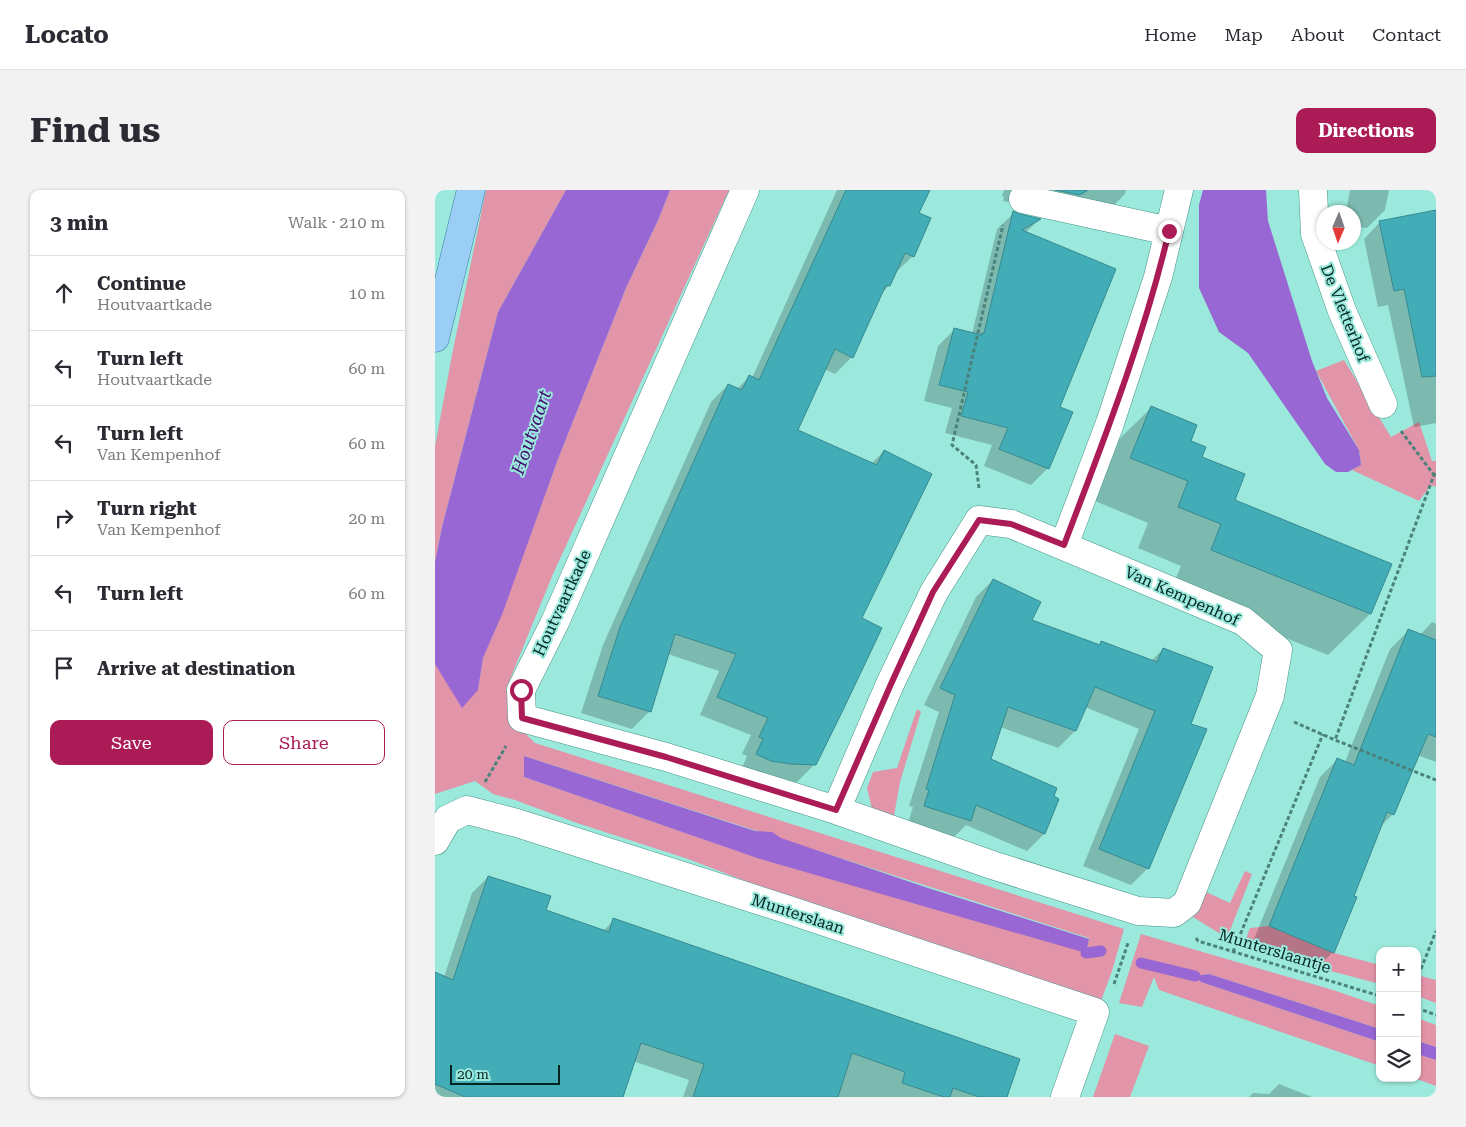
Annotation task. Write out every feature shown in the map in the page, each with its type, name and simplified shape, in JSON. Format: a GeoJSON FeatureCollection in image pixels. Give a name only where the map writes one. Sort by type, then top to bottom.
{"type":"FeatureCollection","features":[{"type":"Feature","properties":{"kind":"main road"},"geometry":{"type":"LineString","coordinates":[[435,338],[471,190]]}},
{"type":"Feature","properties":{"kind":"street","name":"Houtvaartkade"},"geometry":{"type":"LineString","coordinates":[[522,718],[521,690],[555,622],[745,190]]}},
{"type":"Feature","properties":{"kind":"street"},"geometry":{"type":"LineString","coordinates":[[1064,545],[1116,405],[1158,277],[1179,190]]}},
{"type":"Feature","properties":{"kind":"street","name":"De Vletterhof"},"geometry":{"type":"LineString","coordinates":[[1313,190],[1315,234],[1342,311],[1383,404]]}},
{"type":"Feature","properties":{"kind":"street"},"geometry":{"type":"LineString","coordinates":[[1023,199],[1169,231]]}},
{"type":"Feature","properties":{"kind":"street"},"geometry":{"type":"LineString","coordinates":[[836,810],[933,592],[979,520],[984,520]]}},
{"type":"Feature","properties":{"kind":"street","name":"Van Kempenhof"},"geometry":{"type":"LineString","coordinates":[[984,520],[1011,524],[1243,621],[1278,650],[1270,696],[1265,710],[1187,903],[1174,913]]}},
{"type":"Feature","properties":{"kind":"street"},"geometry":{"type":"LineString","coordinates":[[522,718],[666,757],[836,810],[992,865],[1138,911],[1174,913]]}},
{"type":"Feature","properties":{"kind":"street"},"geometry":{"type":"LineString","coordinates":[[435,841],[448,819],[467,810]]}},
{"type":"Feature","properties":{"kind":"street","name":"Munterslaan"},"geometry":{"type":"LineString","coordinates":[[467,810],[517,823],[789,910],[1095,1012]]}},
{"type":"Feature","properties":{"kind":"street"},"geometry":{"type":"LineString","coordinates":[[1067,1093],[1095,1012]]}},
{"type":"Feature","properties":{"kind":"path"},"geometry":{"type":"LineString","coordinates":[[984,520],[976,465],[951,445],[1005,217],[1023,199]]}},
{"type":"Feature","properties":{"kind":"path"},"geometry":{"type":"LineString","coordinates":[[1335,740],[1435,474],[1383,404]]}},
{"type":"Feature","properties":{"kind":"path"},"geometry":{"type":"LineString","coordinates":[[1265,710],[1436,780]]}},
{"type":"Feature","properties":{"kind":"path"},"geometry":{"type":"LineString","coordinates":[[467,810],[522,718]]}},
{"type":"Feature","properties":{"kind":"path"},"geometry":{"type":"LineString","coordinates":[[1233,952],[1323,734]]}},
{"type":"Feature","properties":{"kind":"path"},"geometry":{"type":"LineString","coordinates":[[1095,1012],[1109,997],[1138,911]]}},
{"type":"Feature","properties":{"kind":"path","name":"Munterslaantje"},"geometry":{"type":"LineString","coordinates":[[1174,913],[1199,941],[1376,995]]}},
{"type":"Feature","properties":{"kind":"path"},"geometry":{"type":"LineString","coordinates":[[1421,969],[1436,931]]}},
{"type":"Feature","properties":{"kind":"path"},"geometry":{"type":"LineString","coordinates":[[1421,1009],[1436,1015]]}},
{"type":"Feature","properties":{"kind":"shaded area"},"geometry":{"type":"Polygon","coordinates":[[[486,190],[566,190],[498,312],[442,527],[435,562],[435,446],[486,190]]]}},
{"type":"Feature","properties":{"kind":"shaded area"},"geometry":{"type":"Polygon","coordinates":[[[670,190],[729,190],[553,574],[506,689],[513,714],[521,729],[535,743],[1124,929],[1101,1001],[952,960],[688,859],[493,794],[475,781],[435,794],[435,664],[443,676],[478,690],[483,658],[500,618],[558,459],[626,288],[670,190]],[[524,756],[524,777],[761,859],[1086,952],[1089,938],[524,756]]]}},
{"type":"Feature","properties":{"kind":"shaded area"},"geometry":{"type":"Polygon","coordinates":[[[1344,360],[1391,437],[1419,422],[1432,461],[1436,461],[1436,487],[1431,485],[1419,501],[1352,470],[1361,465],[1359,450],[1316,371],[1344,360]]]}},
{"type":"Feature","properties":{"kind":"shaded area"},"geometry":{"type":"Polygon","coordinates":[[[917,709],[921,712],[900,782],[894,816],[872,809],[867,788],[873,772],[897,768],[917,709]]]}},
{"type":"Feature","properties":{"kind":"shaded area"},"geometry":{"type":"Polygon","coordinates":[[[1245,871],[1252,874],[1227,938],[1193,917],[1204,891],[1230,903],[1245,871]]]}},
{"type":"Feature","properties":{"kind":"shaded area"},"geometry":{"type":"Polygon","coordinates":[[[1269,926],[1334,953],[1376,964],[1376,983],[1289,960],[1244,944],[1250,928],[1269,926]]]}},
{"type":"Feature","properties":{"kind":"shaded area"},"geometry":{"type":"Polygon","coordinates":[[[1141,934],[1333,990],[1376,1005],[1376,1028],[1209,974],[1196,976],[1201,982],[1376,1041],[1376,1065],[1159,990],[1154,977],[1142,1007],[1119,1003],[1141,934]]]}},
{"type":"Feature","properties":{"kind":"shaded area"},"geometry":{"type":"Polygon","coordinates":[[[1421,976],[1436,980],[1436,1003],[1421,997],[1421,976]]]}},
{"type":"Feature","properties":{"kind":"shaded area"},"geometry":{"type":"Polygon","coordinates":[[[1421,1019],[1436,1025],[1436,1047],[1421,1042],[1421,1019]]]}},
{"type":"Feature","properties":{"kind":"shaded area"},"geometry":{"type":"Polygon","coordinates":[[[1115,1034],[1149,1046],[1130,1097],[1093,1097],[1115,1034]]]}},
{"type":"Feature","properties":{"kind":"shaded area"},"geometry":{"type":"Polygon","coordinates":[[[1421,1055],[1436,1060],[1436,1086],[1421,1081],[1421,1055]]]}},
{"type":"Feature","properties":{"kind":"water","name":"Houtvaart"},"geometry":{"type":"Polygon","coordinates":[[[566,190],[670,190],[626,288],[558,459],[503,612],[483,658],[478,690],[462,708],[435,664],[435,562],[442,527],[498,312],[566,190]]]}},
{"type":"Feature","properties":{"kind":"water"},"geometry":{"type":"Polygon","coordinates":[[[1203,190],[1266,190],[1268,221],[1312,361],[1327,398],[1359,450],[1361,465],[1348,472],[1336,472],[1325,464],[1248,353],[1219,332],[1199,288],[1199,205],[1203,190]]]}},
{"type":"Feature","properties":{"kind":"water"},"geometry":{"type":"Polygon","coordinates":[[[524,756],[755,831],[772,832],[781,838],[925,887],[1089,939],[1086,953],[760,859],[524,777],[524,756]]]}},
{"type":"Feature","properties":{"kind":"water"},"geometry":{"type":"Polygon","coordinates":[[[1209,974],[1376,1028],[1376,1041],[1201,982],[1195,976],[1209,974]]]}},
{"type":"Feature","properties":{"kind":"water"},"geometry":{"type":"Polygon","coordinates":[[[1421,1042],[1436,1047],[1436,1060],[1421,1055],[1421,1042]]]}},
{"type":"Feature","properties":{"kind":"building"},"geometry":{"type":"Polygon","coordinates":[[[846,190],[930,190],[919,213],[931,218],[914,257],[905,253],[890,286],[886,285],[853,358],[835,349],[798,430],[877,465],[884,450],[932,474],[862,618],[882,628],[843,710],[816,765],[791,764],[771,761],[756,754],[763,739],[759,737],[768,718],[717,697],[736,654],[675,634],[651,712],[598,696],[620,627],[728,384],[742,390],[749,375],[759,380],[846,190]]]}},
{"type":"Feature","properties":{"kind":"building"},"geometry":{"type":"Polygon","coordinates":[[[1055,190],[1088,190],[1080,195],[1055,190]]]}},
{"type":"Feature","properties":{"kind":"building"},"geometry":{"type":"Polygon","coordinates":[[[1436,210],[1436,376],[1422,377],[1404,289],[1394,291],[1379,221],[1436,210]]]}},
{"type":"Feature","properties":{"kind":"building"},"geometry":{"type":"Polygon","coordinates":[[[1013,211],[1041,219],[1022,230],[1116,269],[1060,407],[1073,412],[1049,469],[999,449],[1008,428],[961,416],[968,392],[939,385],[954,328],[982,335],[984,333],[1013,211]]]}},
{"type":"Feature","properties":{"kind":"building"},"geometry":{"type":"Polygon","coordinates":[[[1151,406],[1197,425],[1191,441],[1206,447],[1202,457],[1245,474],[1235,500],[1392,564],[1371,614],[1211,550],[1221,524],[1178,507],[1188,481],[1130,458],[1151,406]]]}},
{"type":"Feature","properties":{"kind":"building"},"geometry":{"type":"Polygon","coordinates":[[[993,579],[1041,602],[1032,620],[1100,645],[1101,641],[1157,662],[1163,648],[1213,667],[1191,724],[1207,729],[1149,869],[1099,849],[1155,711],[1095,687],[1076,731],[1008,707],[991,759],[1057,788],[1054,796],[1059,799],[1045,834],[976,805],[971,821],[924,806],[929,790],[926,789],[955,695],[940,688],[993,579]]]}},
{"type":"Feature","properties":{"kind":"building"},"geometry":{"type":"Polygon","coordinates":[[[1408,629],[1436,640],[1436,737],[1428,734],[1394,815],[1387,812],[1354,896],[1357,897],[1334,953],[1269,926],[1337,758],[1354,765],[1408,629]]]}},
{"type":"Feature","properties":{"kind":"building"},"geometry":{"type":"Polygon","coordinates":[[[488,876],[551,896],[546,910],[609,932],[613,918],[1020,1059],[1007,1097],[979,1097],[953,1088],[950,1097],[944,1097],[902,1083],[905,1072],[852,1053],[838,1097],[693,1097],[704,1064],[641,1043],[623,1097],[465,1097],[435,1084],[435,972],[453,980],[488,876]]]}},
{"type":"Feature","properties":{"kind":"waterway"},"geometry":{"type":"LineString","coordinates":[[1086,953],[1101,951]]}},
{"type":"Feature","properties":{"kind":"waterway"},"geometry":{"type":"LineString","coordinates":[[1141,963],[1195,976]]}},
{"type":"Feature","properties":{"kind":"route"},"geometry":{"type":"LineString","coordinates":[[521,690],[522,718],[666,757],[836,810],[933,592],[979,520],[1011,524],[1064,545],[1110,423],[1158,277],[1169,231]]}}]}
